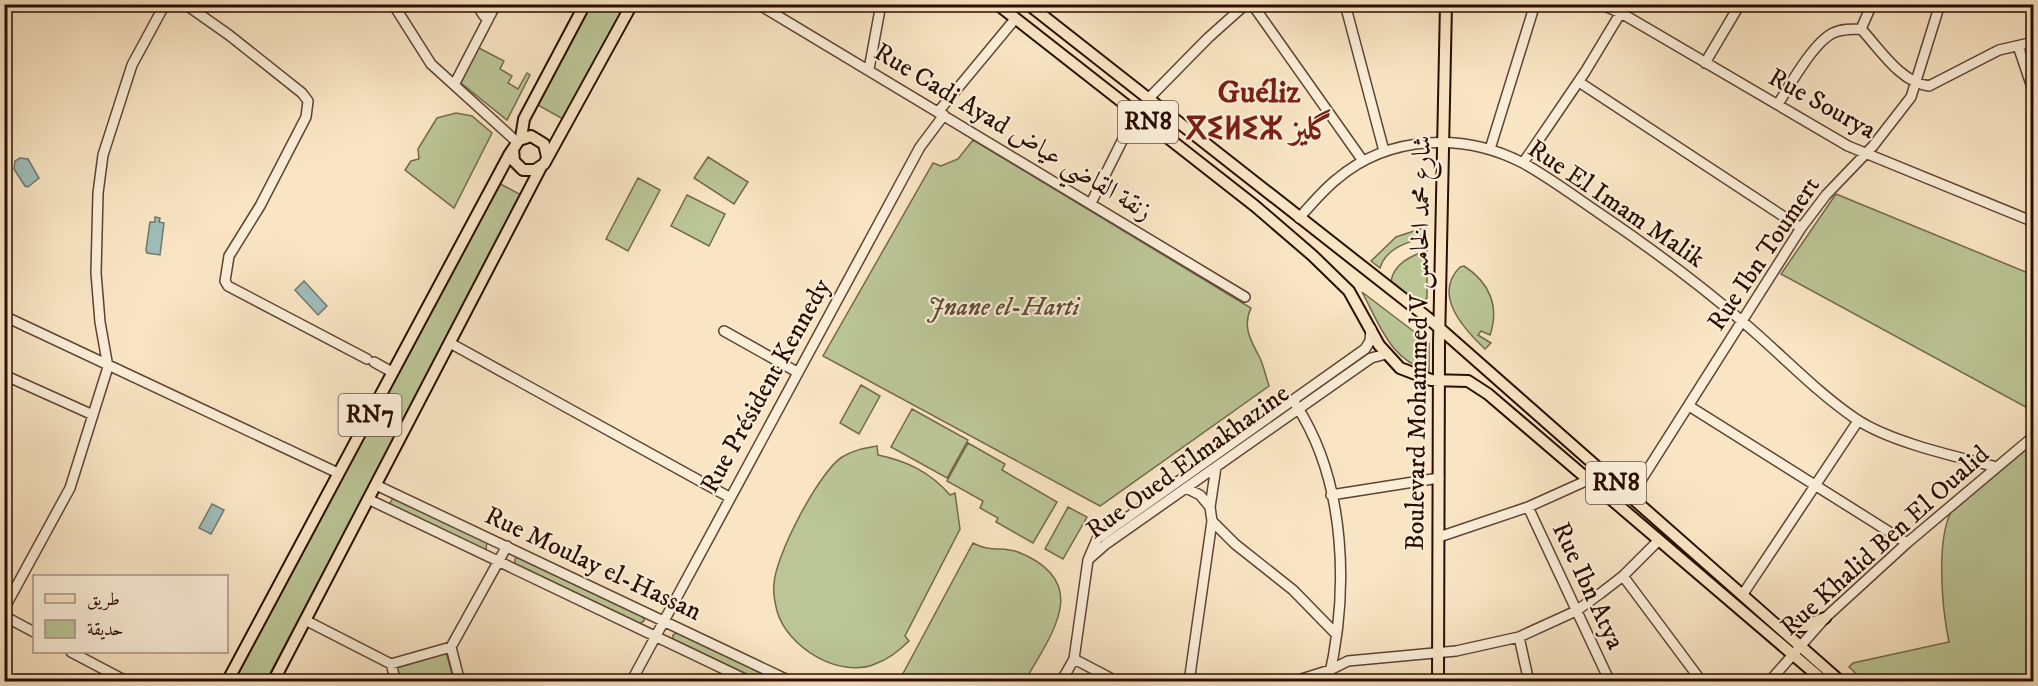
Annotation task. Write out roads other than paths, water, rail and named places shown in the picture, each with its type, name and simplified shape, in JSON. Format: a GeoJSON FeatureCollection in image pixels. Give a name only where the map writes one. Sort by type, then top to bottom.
{"type":"FeatureCollection","features":[{"type":"Feature","properties":{"kind":"main road","name":"RN7"},"geometry":{"type":"LineString","coordinates":[[227,681],[494,179],[517,143],[524,119],[585,4]]}},
{"type":"Feature","properties":{"kind":"main road","name":"RN7"},"geometry":{"type":"LineString","coordinates":[[275,680],[544,162],[632,4]]}},
{"type":"Feature","properties":{"kind":"main road","name":"RN8"},"geometry":{"type":"LineString","coordinates":[[997,4],[1312,255],[1349,291],[1386,354],[1408,373],[1440,380],[1468,381],[1479,387],[1659,540],[1841,681]]}},
{"type":"Feature","properties":{"kind":"main road","name":"RN8"},"geometry":{"type":"LineString","coordinates":[[1028,4],[1440,328],[1507,390],[1778,626],[1825,681]]}},
{"type":"Feature","properties":{"kind":"main road","name":"Boulevard Mohammed V شارع محمد الخامس"},"geometry":{"type":"LineString","coordinates":[[1438,681],[1440,328],[1446,4]]}},
{"type":"Feature","properties":{"kind":"main road"},"geometry":{"type":"LineString","coordinates":[[531,136],[541,140],[547,149],[544,162],[532,171],[520,168],[514,161],[517,143],[531,136]]}},
{"type":"Feature","properties":{"kind":"main road"},"geometry":{"type":"LineString","coordinates":[[1778,626],[1805,626],[1825,618]]}},
{"type":"Feature","properties":{"kind":"street"},"geometry":{"type":"LineString","coordinates":[[4,609],[70,488],[108,367],[100,322],[96,273],[98,193],[103,155],[132,65],[165,4]]}},
{"type":"Feature","properties":{"kind":"street"},"geometry":{"type":"LineString","coordinates":[[185,4],[302,93],[308,101],[308,113],[298,133],[260,206],[230,256],[225,281],[228,286],[278,314],[392,372]]}},
{"type":"Feature","properties":{"kind":"street"},"geometry":{"type":"LineString","coordinates":[[393,4],[428,60],[517,143]]}},
{"type":"Feature","properties":{"kind":"street"},"geometry":{"type":"LineString","coordinates":[[476,4],[484,16],[491,14]]}},
{"type":"Feature","properties":{"kind":"street"},"geometry":{"type":"LineString","coordinates":[[454,86],[496,4]]}},
{"type":"Feature","properties":{"kind":"street","name":"Rue Cadi Ayad زنقة القاضي عياض"},"geometry":{"type":"LineString","coordinates":[[758,4],[1245,297]]}},
{"type":"Feature","properties":{"kind":"street"},"geometry":{"type":"LineString","coordinates":[[869,69],[881,4]]}},
{"type":"Feature","properties":{"kind":"street"},"geometry":{"type":"LineString","coordinates":[[1148,99],[1208,38],[1246,4]]}},
{"type":"Feature","properties":{"kind":"street"},"geometry":{"type":"LineString","coordinates":[[1252,4],[1363,161]]}},
{"type":"Feature","properties":{"kind":"street"},"geometry":{"type":"LineString","coordinates":[[1345,4],[1383,151]]}},
{"type":"Feature","properties":{"kind":"street"},"geometry":{"type":"LineString","coordinates":[[1490,149],[1535,4]]}},
{"type":"Feature","properties":{"kind":"street","name":"Rue Sourya"},"geometry":{"type":"LineString","coordinates":[[1600,4],[1623,9],[1705,63],[1866,154],[2034,222]]}},
{"type":"Feature","properties":{"kind":"street"},"geometry":{"type":"LineString","coordinates":[[1705,63],[1740,4]]}},
{"type":"Feature","properties":{"kind":"street"},"geometry":{"type":"LineString","coordinates":[[1861,29],[1872,4]]}},
{"type":"Feature","properties":{"kind":"street","name":"Rue Ibn Toumert"},"geometry":{"type":"LineString","coordinates":[[1631,496],[1801,228],[1826,195],[1866,154],[1911,97],[1917,84],[1940,4]]}},
{"type":"Feature","properties":{"kind":"street"},"geometry":{"type":"LineString","coordinates":[[1523,163],[1579,81],[1623,9]]}},
{"type":"Feature","properties":{"kind":"street","name":"Rue Président Kennedy"},"geometry":{"type":"LineString","coordinates":[[632,681],[729,497],[920,147],[941,113],[1015,19]]}},
{"type":"Feature","properties":{"kind":"street"},"geometry":{"type":"LineString","coordinates":[[1861,29],[1904,75],[1917,84],[1934,85],[1979,59],[2034,42]]}},
{"type":"Feature","properties":{"kind":"street"},"geometry":{"type":"LineString","coordinates":[[1778,104],[1826,38],[1843,30],[1861,29]]}},
{"type":"Feature","properties":{"kind":"street"},"geometry":{"type":"LineString","coordinates":[[2018,46],[2034,93]]}},
{"type":"Feature","properties":{"kind":"street"},"geometry":{"type":"LineString","coordinates":[[1579,81],[1801,228]]}},
{"type":"Feature","properties":{"kind":"street"},"geometry":{"type":"LineString","coordinates":[[1090,203],[1136,113]]}},
{"type":"Feature","properties":{"kind":"street","name":"Rue El Imam Malik"},"geometry":{"type":"LineString","coordinates":[[1299,218],[1336,179],[1383,151],[1430,142],[1462,142],[1490,149],[1523,163],[1642,242],[1743,322],[1804,378],[1858,421],[1907,441],[1997,467]]}},
{"type":"Feature","properties":{"kind":"street"},"geometry":{"type":"LineString","coordinates":[[4,316],[108,367],[338,473]]}},
{"type":"Feature","properties":{"kind":"street","name":"Rue Oued Elmakhazine"},"geometry":{"type":"LineString","coordinates":[[1088,560],[1106,544],[1216,467],[1365,349],[1370,341],[1371,329]]}},
{"type":"Feature","properties":{"kind":"street"},"geometry":{"type":"LineString","coordinates":[[724,332],[797,372]]}},
{"type":"Feature","properties":{"kind":"street"},"geometry":{"type":"LineString","coordinates":[[450,343],[729,497]]}},
{"type":"Feature","properties":{"kind":"street","name":"Rue Oued Elmakhazine"},"geometry":{"type":"LineString","coordinates":[[1088,560],[1092,546],[1102,533],[1296,405],[1371,358],[1386,354]]}},
{"type":"Feature","properties":{"kind":"street"},"geometry":{"type":"LineString","coordinates":[[4,375],[93,415]]}},
{"type":"Feature","properties":{"kind":"street"},"geometry":{"type":"LineString","coordinates":[[1296,405],[1316,445],[1331,495],[1337,530],[1340,581],[1336,634],[1328,681]]}},
{"type":"Feature","properties":{"kind":"street"},"geometry":{"type":"LineString","coordinates":[[1689,406],[1907,543]]}},
{"type":"Feature","properties":{"kind":"street"},"geometry":{"type":"LineString","coordinates":[[1743,594],[1858,421]]}},
{"type":"Feature","properties":{"kind":"street","name":"Rue Khalid Ben El Oualid"},"geometry":{"type":"LineString","coordinates":[[1769,681],[1825,618],[1907,543],[2034,436]]}},
{"type":"Feature","properties":{"kind":"street"},"geometry":{"type":"LineString","coordinates":[[1189,681],[1212,521],[1210,507],[1216,467]]}},
{"type":"Feature","properties":{"kind":"street"},"geometry":{"type":"LineString","coordinates":[[1331,495],[1439,478]]}},
{"type":"Feature","properties":{"kind":"street"},"geometry":{"type":"LineString","coordinates":[[1439,537],[1528,507],[1588,480]]}},
{"type":"Feature","properties":{"kind":"street","name":"Rue Moulay el-Hassan"},"geometry":{"type":"LineString","coordinates":[[376,484],[792,681]]}},
{"type":"Feature","properties":{"kind":"street"},"geometry":{"type":"LineString","coordinates":[[1186,488],[1200,495],[1210,507]]}},
{"type":"Feature","properties":{"kind":"street","name":"Rue Moulay el-Hassan"},"geometry":{"type":"LineString","coordinates":[[368,499],[752,681]]}},
{"type":"Feature","properties":{"kind":"street","name":"Rue Ibn Atya"},"geometry":{"type":"LineString","coordinates":[[1528,507],[1610,681]]}},
{"type":"Feature","properties":{"kind":"street"},"geometry":{"type":"LineString","coordinates":[[1212,521],[1235,544],[1293,590],[1336,634]]}},
{"type":"Feature","properties":{"kind":"street"},"geometry":{"type":"LineString","coordinates":[[1292,681],[1330,670],[1348,661],[1438,652],[1520,637],[1576,611],[1623,576],[1659,540]]}},
{"type":"Feature","properties":{"kind":"street"},"geometry":{"type":"LineString","coordinates":[[460,681],[451,647],[507,546]]}},
{"type":"Feature","properties":{"kind":"street"},"geometry":{"type":"LineString","coordinates":[[1061,681],[1074,659],[1088,560]]}},
{"type":"Feature","properties":{"kind":"street"},"geometry":{"type":"LineString","coordinates":[[1623,576],[1702,681]]}},
{"type":"Feature","properties":{"kind":"street"},"geometry":{"type":"LineString","coordinates":[[4,616],[33,631]]}},
{"type":"Feature","properties":{"kind":"street"},"geometry":{"type":"LineString","coordinates":[[305,620],[392,664],[451,647]]}},
{"type":"Feature","properties":{"kind":"street"},"geometry":{"type":"LineString","coordinates":[[1520,637],[1529,681]]}},
{"type":"Feature","properties":{"kind":"street"},"geometry":{"type":"LineString","coordinates":[[75,653],[128,681]]}},
{"type":"Feature","properties":{"kind":"street"},"geometry":{"type":"LineString","coordinates":[[1074,659],[1118,681]]}},
{"type":"Feature","properties":{"kind":"street"},"geometry":{"type":"LineString","coordinates":[[392,664],[396,681]]}},
{"type":"Feature","properties":{"kind":"water"},"geometry":{"type":"Polygon","coordinates":[[[20,158],[28,159],[39,178],[28,187],[14,169],[15,161],[20,158]]]}},
{"type":"Feature","properties":{"kind":"water"},"geometry":{"type":"Polygon","coordinates":[[[155,217],[160,218],[159,222],[164,223],[160,255],[147,253],[146,250],[150,222],[155,222],[155,217]]]}},
{"type":"Feature","properties":{"kind":"water"},"geometry":{"type":"Polygon","coordinates":[[[304,281],[327,306],[318,315],[295,290],[304,281]]]}},
{"type":"Feature","properties":{"kind":"water"},"geometry":{"type":"Polygon","coordinates":[[[212,504],[224,510],[211,534],[199,528],[212,504]]]}},
{"type":"Feature","properties":{"kind":"district","name":"Guéliz ⴳⵉⵍⵉⵣ گليز"},"geometry":{"type":"Point","coordinates":[1259,112]}},
{"type":"Feature","properties":{"kind":"park label","name":"Jnane el-Harti"},"geometry":{"type":"Point","coordinates":[1003,307]}}]}
